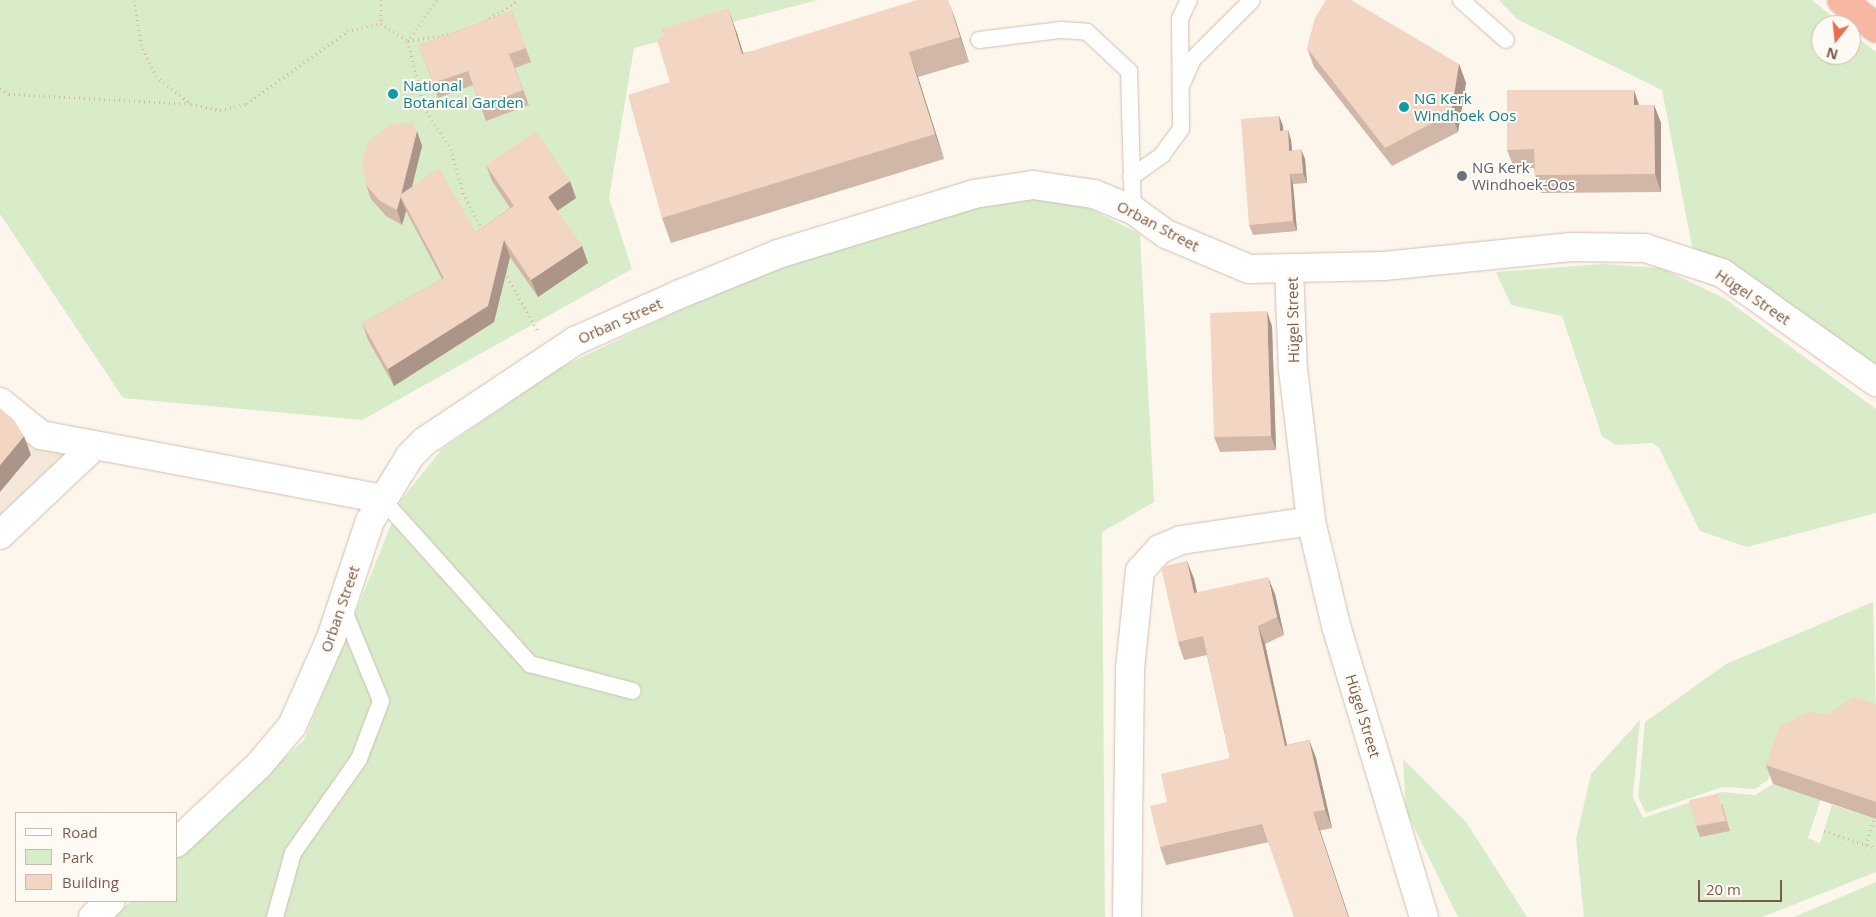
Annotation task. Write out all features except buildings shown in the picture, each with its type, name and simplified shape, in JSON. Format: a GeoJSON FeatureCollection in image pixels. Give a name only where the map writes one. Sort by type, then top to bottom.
{"type":"FeatureCollection","features":[{"type":"Feature","properties":{"kind":"highway"},"geometry":{"type":"LineString","coordinates":[[1842,0],[1876,28]]}},
{"type":"Feature","properties":{"kind":"street","name":"Orban Street"},"geometry":{"type":"LineString","coordinates":[[178,841],[259,765],[292,726],[342,606],[382,499],[425,440],[551,356],[680,294],[778,254],[974,194],[1032,185],[1094,194],[1133,210],[1166,234],[1249,269],[1289,271]]}},
{"type":"Feature","properties":{"kind":"street","name":"Hügel Street"},"geometry":{"type":"LineString","coordinates":[[1424,917],[1337,629],[1311,522],[1293,369],[1289,271],[1571,247],[1645,248],[1722,273],[1876,382]]}},
{"type":"Feature","properties":{"kind":"street"},"geometry":{"type":"LineString","coordinates":[[0,402],[41,435],[93,447],[382,499]]}},
{"type":"Feature","properties":{"kind":"street"},"geometry":{"type":"LineString","coordinates":[[0,535],[93,447]]}},
{"type":"Feature","properties":{"kind":"street"},"geometry":{"type":"LineString","coordinates":[[1127,917],[1130,669],[1140,571],[1154,553],[1181,540],[1311,522]]}},
{"type":"Feature","properties":{"kind":"street"},"geometry":{"type":"LineString","coordinates":[[93,917],[110,902]]}},
{"type":"Feature","properties":{"kind":"lane"},"geometry":{"type":"LineString","coordinates":[[1131,177],[1162,155],[1181,129],[1178,92],[1180,19],[1189,0]]}},
{"type":"Feature","properties":{"kind":"lane"},"geometry":{"type":"LineString","coordinates":[[1178,92],[1193,60],[1252,0]]}},
{"type":"Feature","properties":{"kind":"lane"},"geometry":{"type":"LineString","coordinates":[[1461,0],[1506,40]]}},
{"type":"Feature","properties":{"kind":"lane"},"geometry":{"type":"LineString","coordinates":[[979,40],[1061,30],[1087,32],[1129,71],[1133,210]]}},
{"type":"Feature","properties":{"kind":"lane"},"geometry":{"type":"LineString","coordinates":[[382,499],[530,664],[634,691]]}},
{"type":"Feature","properties":{"kind":"lane"},"geometry":{"type":"LineString","coordinates":[[274,917],[293,853],[359,759],[380,701],[342,606]]}},
{"type":"Feature","properties":{"kind":"path"},"geometry":{"type":"LineString","coordinates":[[134,0],[141,44],[156,76],[191,104]]}},
{"type":"Feature","properties":{"kind":"path"},"geometry":{"type":"LineString","coordinates":[[381,0],[382,23]]}},
{"type":"Feature","properties":{"kind":"path"},"geometry":{"type":"LineString","coordinates":[[408,41],[437,0]]}},
{"type":"Feature","properties":{"kind":"path"},"geometry":{"type":"LineString","coordinates":[[479,26],[518,0]]}},
{"type":"Feature","properties":{"kind":"path"},"geometry":{"type":"LineString","coordinates":[[0,88],[9,94],[191,104],[220,110],[247,104],[346,32],[382,23],[408,41],[424,107],[451,149],[463,193],[486,236]]}},
{"type":"Feature","properties":{"kind":"path"},"geometry":{"type":"LineString","coordinates":[[408,41],[453,34]]}},
{"type":"Feature","properties":{"kind":"path"},"geometry":{"type":"LineString","coordinates":[[500,262],[551,356]]}},
{"type":"Feature","properties":{"kind":"path"},"geometry":{"type":"LineString","coordinates":[[1866,844],[1874,819]]}},
{"type":"Feature","properties":{"kind":"path"},"geometry":{"type":"LineString","coordinates":[[1824,832],[1876,848]]}},
{"type":"Feature","properties":{"kind":"shaded area"},"geometry":{"type":"Polygon","coordinates":[[[0,413],[93,447],[0,548],[0,413]]]}},
{"type":"Feature","properties":{"kind":"green space"},"geometry":{"type":"Polygon","coordinates":[[[0,0],[818,0],[634,48],[609,198],[632,269],[362,420],[123,398],[0,214],[0,0]]]}},
{"type":"Feature","properties":{"kind":"green space"},"geometry":{"type":"Polygon","coordinates":[[[1499,0],[1812,0],[1831,15],[1811,15],[1811,65],[1861,65],[1861,40],[1876,52],[1876,381],[1695,262],[1662,90],[1517,19],[1499,0]]]}},
{"type":"Feature","properties":{"kind":"green space"},"geometry":{"type":"Polygon","coordinates":[[[1034,196],[1081,204],[1140,234],[1154,502],[1102,532],[1105,917],[113,917],[130,902],[178,902],[178,856],[304,740],[401,500],[442,449],[559,368],[693,304],[821,251],[945,211],[1034,196]]]}},
{"type":"Feature","properties":{"kind":"green space"},"geometry":{"type":"Polygon","coordinates":[[[1602,264],[1661,268],[1724,298],[1876,409],[1876,513],[1747,547],[1700,531],[1659,448],[1652,443],[1616,445],[1602,436],[1562,316],[1511,305],[1496,272],[1602,264]]]}},
{"type":"Feature","properties":{"kind":"green space"},"geometry":{"type":"Polygon","coordinates":[[[1873,602],[1876,715],[1781,744],[1768,780],[1755,789],[1723,787],[1646,813],[1638,797],[1645,722],[1726,664],[1873,602]]]}},
{"type":"Feature","properties":{"kind":"green space"},"geometry":{"type":"Polygon","coordinates":[[[1640,720],[1633,797],[1643,818],[1721,792],[1755,795],[1773,784],[1821,799],[1808,838],[1820,843],[1832,805],[1876,819],[1876,872],[1762,917],[1584,917],[1576,839],[1591,774],[1640,720]]]}},
{"type":"Feature","properties":{"kind":"green space"},"geometry":{"type":"Polygon","coordinates":[[[1403,759],[1466,822],[1527,917],[1458,917],[1406,811],[1403,759]]]}},
{"type":"Feature","properties":{"kind":"green space"},"geometry":{"type":"Polygon","coordinates":[[[1876,882],[1876,917],[1794,917],[1876,882]]]}},
{"type":"Feature","properties":{"kind":"place","name":"National Botanical Garden"},"geometry":{"type":"Point","coordinates":[393,94]}},
{"type":"Feature","properties":{"kind":"place","name":"NG Kerk Windhoek Oos"},"geometry":{"type":"Point","coordinates":[1404,107]}},
{"type":"Feature","properties":{"kind":"place","name":"NG Kerk Windhoek-Oos"},"geometry":{"type":"Point","coordinates":[1462,176]}}]}
